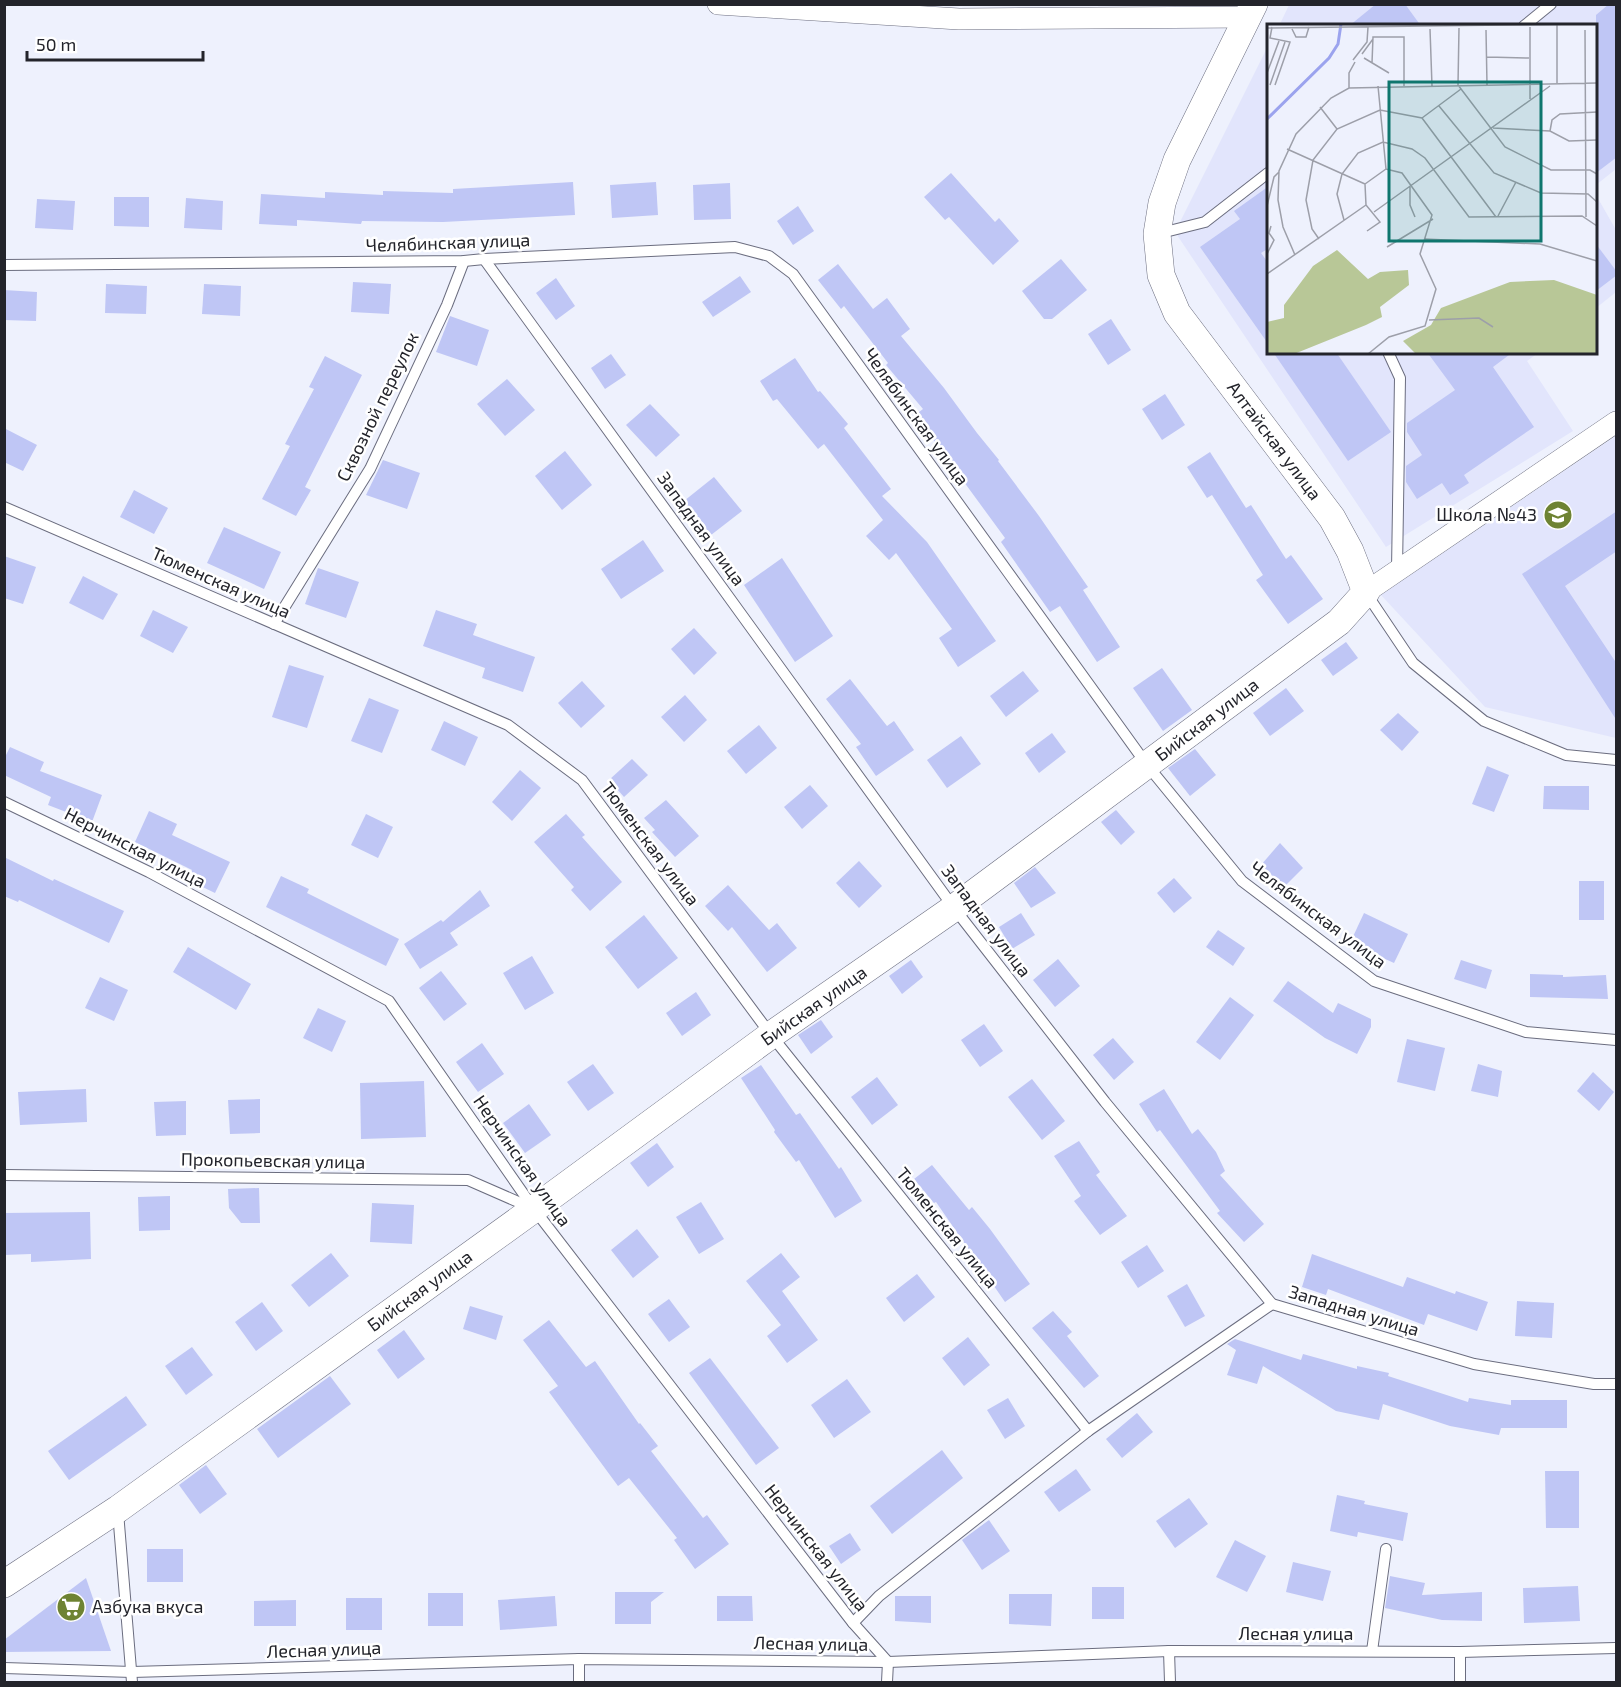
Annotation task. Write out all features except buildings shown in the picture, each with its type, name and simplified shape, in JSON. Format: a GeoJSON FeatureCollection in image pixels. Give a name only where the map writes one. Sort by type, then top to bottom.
{"type":"FeatureCollection","features":[{"type":"Feature","properties":{"kind":"street"},"geometry":{"type":"LineString","coordinates":[[718,4],[959,18],[1252,11]]}},
{"type":"Feature","properties":{"kind":"street","name":"Алтайская улица"},"geometry":{"type":"LineString","coordinates":[[1252,11],[1177,160],[1162,203],[1157,234],[1161,275],[1178,313],[1332,518],[1350,551],[1366,592]]}},
{"type":"Feature","properties":{"kind":"street","name":"Бийская улица"},"geometry":{"type":"LineString","coordinates":[[4,1584],[118,1509],[771,1035],[954,908],[1339,622],[1366,592],[1396,570],[1617,422]]}},
{"type":"Feature","properties":{"kind":"lane"},"geometry":{"type":"LineString","coordinates":[[1526,24],[1551,4]]}},
{"type":"Feature","properties":{"kind":"lane"},"geometry":{"type":"LineString","coordinates":[[1157,234],[1205,222],[1267,174]]}},
{"type":"Feature","properties":{"kind":"lane","name":"Челябинская улица"},"geometry":{"type":"LineString","coordinates":[[4,265],[464,261],[735,247],[769,256],[794,274],[1147,765],[1242,880],[1374,981],[1526,1032],[1617,1040]]}},
{"type":"Feature","properties":{"kind":"lane","name":"Западная улица"},"geometry":{"type":"LineString","coordinates":[[484,259],[954,908],[1106,1102],[1272,1304],[1474,1364],[1594,1384],[1617,1384]]}},
{"type":"Feature","properties":{"kind":"lane","name":"Сквозной переулок"},"geometry":{"type":"LineString","coordinates":[[274,624],[370,469],[447,305],[464,261]]}},
{"type":"Feature","properties":{"kind":"lane"},"geometry":{"type":"LineString","coordinates":[[1389,354],[1400,378],[1396,570]]}},
{"type":"Feature","properties":{"kind":"lane","name":"Тюменская улица"},"geometry":{"type":"LineString","coordinates":[[4,507],[508,725],[582,780],[771,1035],[1088,1431]]}},
{"type":"Feature","properties":{"kind":"lane","name":"Алтайская улица"},"geometry":{"type":"LineString","coordinates":[[1366,592],[1413,663],[1484,721],[1566,755],[1617,760]]}},
{"type":"Feature","properties":{"kind":"lane","name":"Нерчинская улица"},"geometry":{"type":"LineString","coordinates":[[4,802],[149,872],[389,1000],[534,1209],[853,1623],[888,1662]]}},
{"type":"Feature","properties":{"kind":"lane","name":"Прокопьевская улица"},"geometry":{"type":"LineString","coordinates":[[4,1175],[468,1180],[534,1209]]}},
{"type":"Feature","properties":{"kind":"lane"},"geometry":{"type":"LineString","coordinates":[[853,1623],[879,1596],[1088,1431],[1272,1304]]}},
{"type":"Feature","properties":{"kind":"lane"},"geometry":{"type":"LineString","coordinates":[[118,1509],[132,1677]]}},
{"type":"Feature","properties":{"kind":"lane"},"geometry":{"type":"LineString","coordinates":[[1372,1651],[1386,1549]]}},
{"type":"Feature","properties":{"kind":"lane","name":"Лесная улица"},"geometry":{"type":"LineString","coordinates":[[4,1668],[132,1677],[579,1659],[888,1662],[1169,1652],[1460,1652],[1617,1648]]}},
{"type":"Feature","properties":{"kind":"lane"},"geometry":{"type":"LineString","coordinates":[[1169,1652],[1170,1683]]}},
{"type":"Feature","properties":{"kind":"lane"},"geometry":{"type":"LineString","coordinates":[[1460,1652],[1460,1683]]}},
{"type":"Feature","properties":{"kind":"lane"},"geometry":{"type":"LineString","coordinates":[[579,1659],[579,1683]]}},
{"type":"Feature","properties":{"kind":"lane"},"geometry":{"type":"LineString","coordinates":[[887,1683],[888,1662]]}},
{"type":"Feature","properties":{"kind":"shaded area"},"geometry":{"type":"Polygon","coordinates":[[[1289,5],[1616,5],[1616,169],[1597,184],[1597,24],[1280,24],[1289,5]]]}},
{"type":"Feature","properties":{"kind":"shaded area"},"geometry":{"type":"Polygon","coordinates":[[[1267,48],[1267,354],[1537,354],[1527,361],[1573,431],[1386,547],[1175,232],[1267,48]]]}},
{"type":"Feature","properties":{"kind":"shaded area"},"geometry":{"type":"Polygon","coordinates":[[[1597,197],[1616,230],[1616,292],[1597,307],[1597,197]]]}},
{"type":"Feature","properties":{"kind":"shaded area","name":"Школа №43"},"geometry":{"type":"Polygon","coordinates":[[[1616,436],[1616,738],[1485,707],[1381,595],[1616,436]]]}},
{"type":"Feature","properties":{"kind":"place","name":"Школа №43"},"geometry":{"type":"Point","coordinates":[1558,515]}},
{"type":"Feature","properties":{"kind":"place","name":"Азбука вкуса"},"geometry":{"type":"Point","coordinates":[71,1607]}}]}
